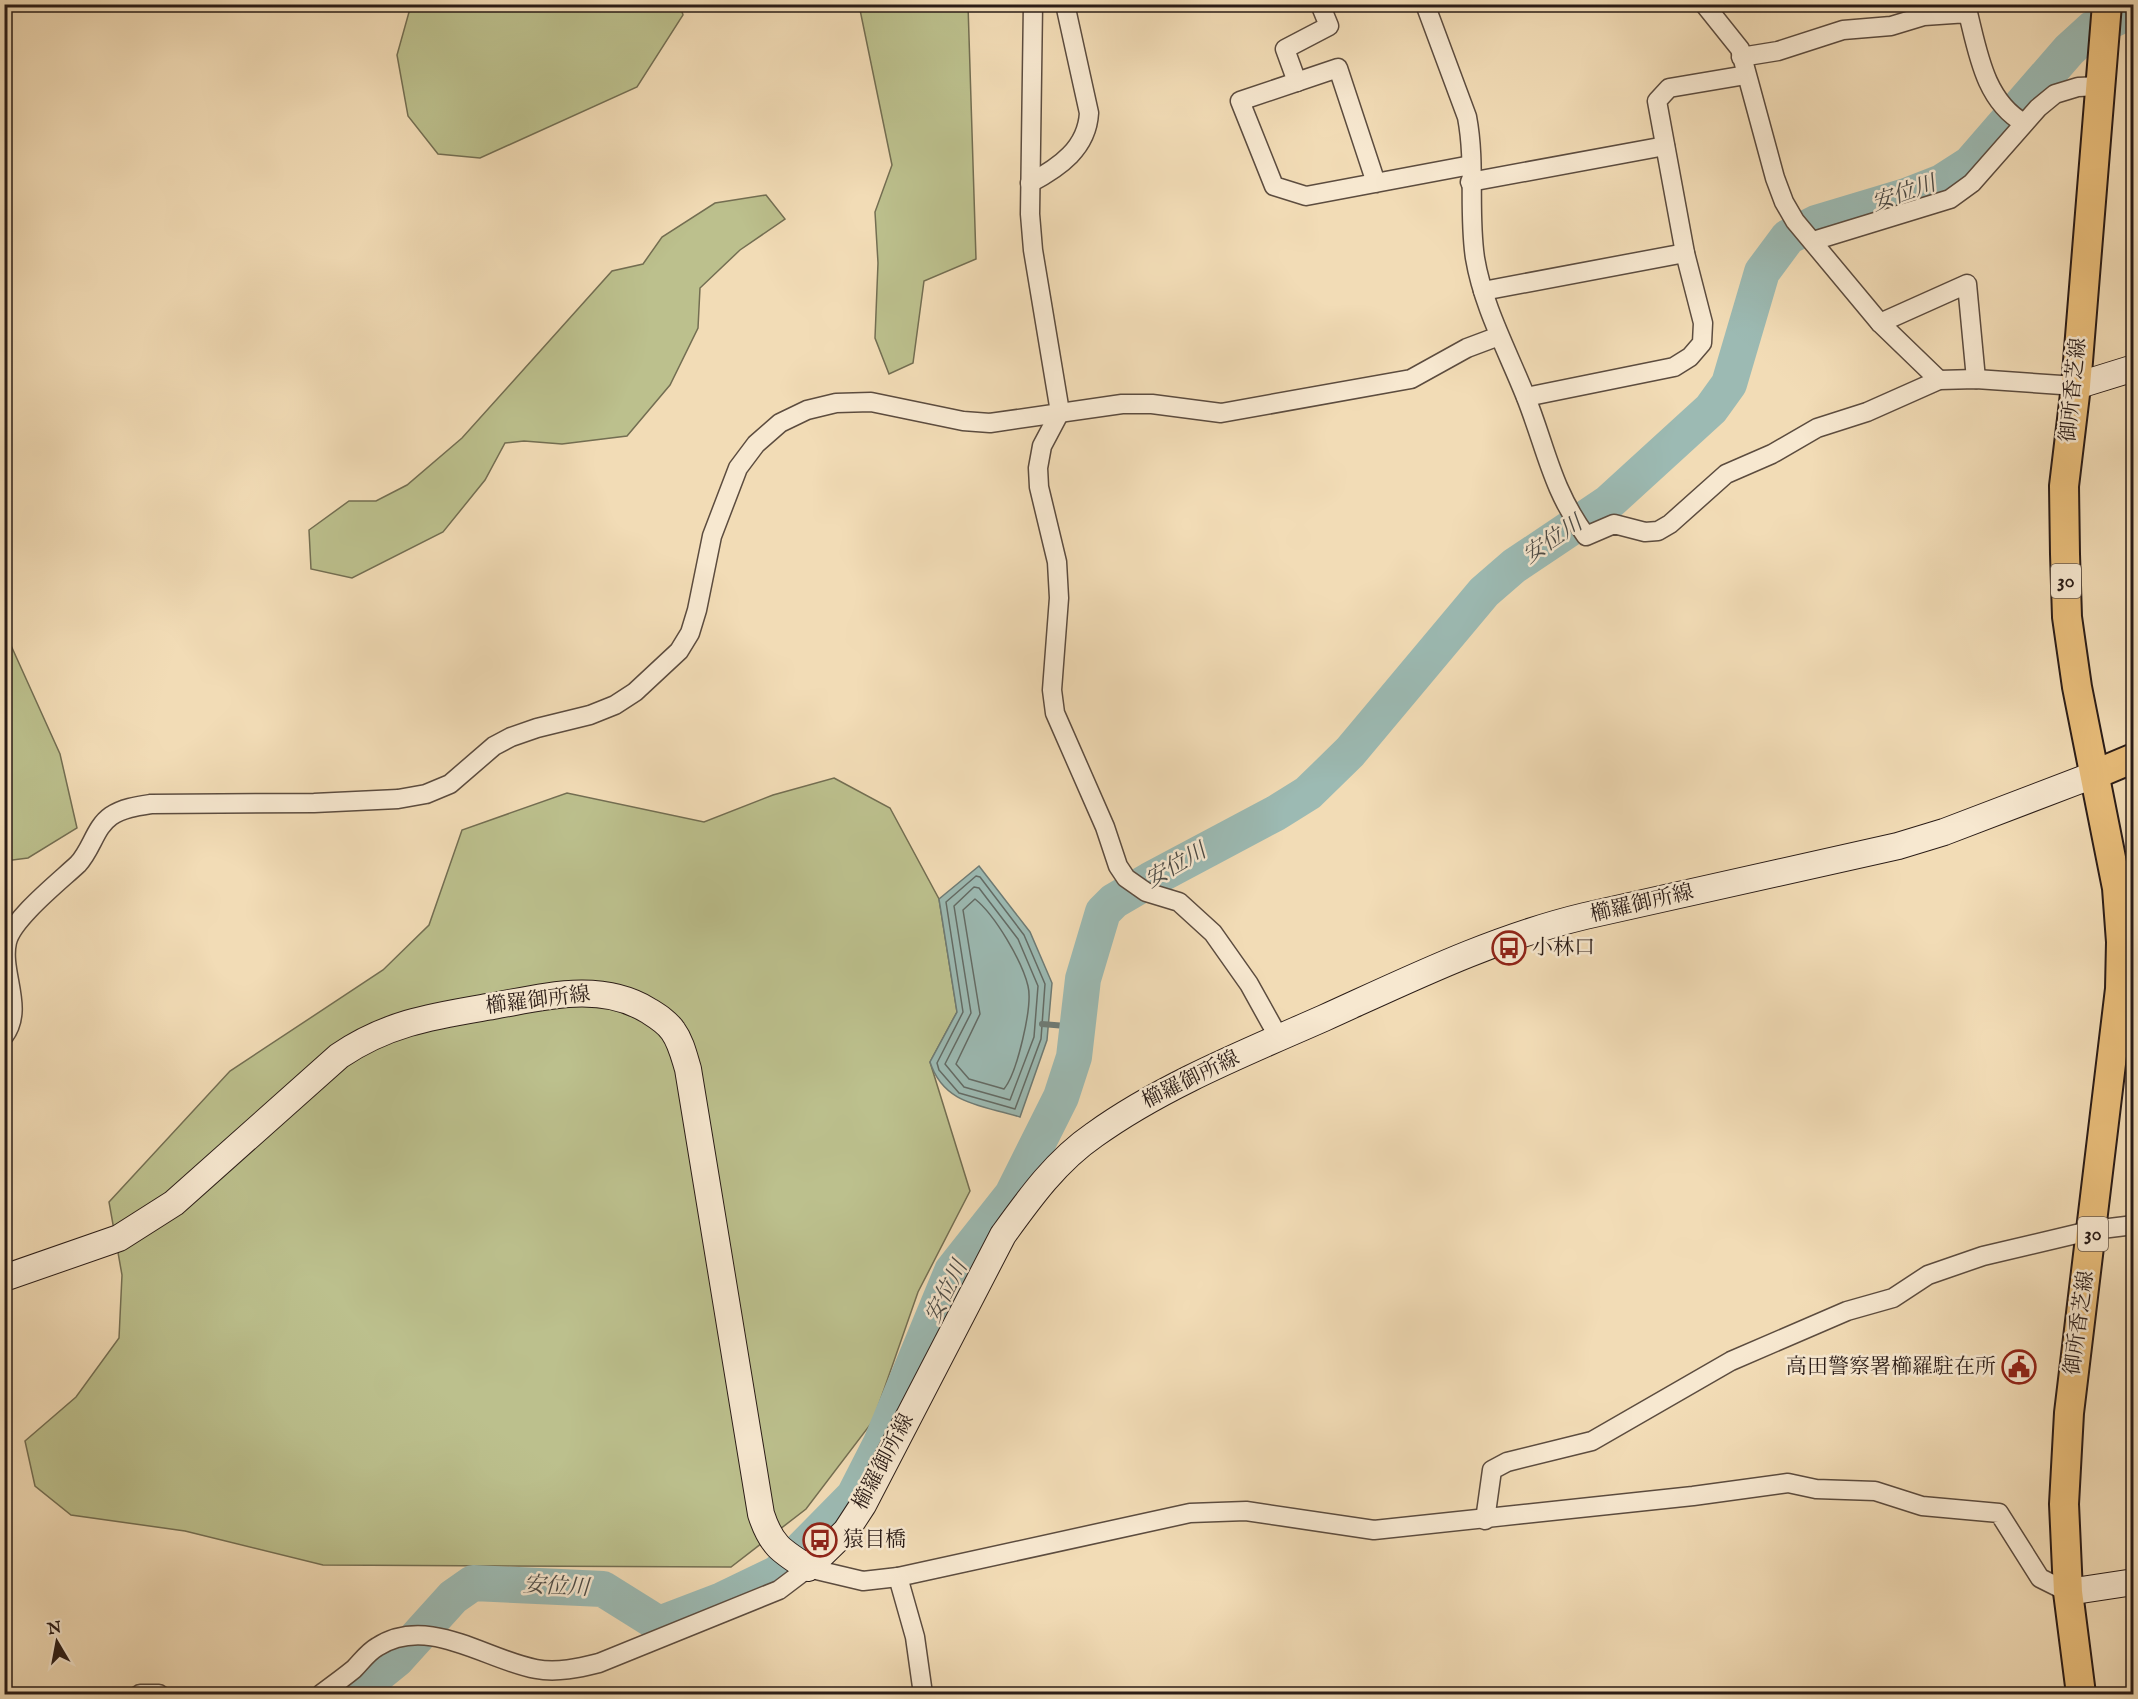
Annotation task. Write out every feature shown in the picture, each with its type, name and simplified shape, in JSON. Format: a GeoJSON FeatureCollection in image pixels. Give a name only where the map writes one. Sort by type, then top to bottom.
{"type":"FeatureCollection","features":[{"type":"Feature","properties":{"kind":"main road","name":"御所香芝線"},"geometry":{"type":"LineString","coordinates":[[2081,1695],[2068,1592],[2064,1504],[2069,1413],[2093,1230],[2120,989],[2121,942],[2117,888],[2077,687],[2067,617],[2064,486],[2076,386],[2107,4]]}},
{"type":"Feature","properties":{"kind":"main road"},"geometry":{"type":"LineString","coordinates":[[2076,386],[2133,368]]}},
{"type":"Feature","properties":{"kind":"main road"},"geometry":{"type":"LineString","coordinates":[[2096,774],[2133,758]]}},
{"type":"Feature","properties":{"kind":"main road","name":"櫛羅御所線"},"geometry":{"type":"LineString","coordinates":[[4,1278],[95,1248],[143,1223],[174,1203],[339,1056],[374,1035],[426,1017],[558,995],[602,994],[641,1006],[673,1030],[688,1069],[757,1494],[767,1533],[794,1559],[846,1531],[863,1505],[1003,1235],[1058,1166],[1092,1136],[1141,1104],[1279,1038],[1486,945],[1537,928],[1898,846],[1944,832],[2096,774]]}},
{"type":"Feature","properties":{"kind":"main road"},"geometry":{"type":"LineString","coordinates":[[2068,1592],[2133,1582]]}},
{"type":"Feature","properties":{"kind":"street"},"geometry":{"type":"LineString","coordinates":[[1033,4],[1030,183],[1033,250],[1060,412],[1042,446],[1038,468],[1039,487],[1057,562],[1059,598],[1052,690],[1061,731],[1096,806],[1118,866],[1126,878],[1146,892],[1179,902],[1213,933],[1249,984],[1279,1038]]}},
{"type":"Feature","properties":{"kind":"street"},"geometry":{"type":"LineString","coordinates":[[1030,183],[1065,160],[1088,130],[1089,112],[1065,4]]}},
{"type":"Feature","properties":{"kind":"street"},"geometry":{"type":"LineString","coordinates":[[1297,82],[1285,49],[1329,26],[1320,4]]}},
{"type":"Feature","properties":{"kind":"street"},"geometry":{"type":"LineString","coordinates":[[1425,4],[1467,117],[1470,223],[1483,291],[1499,336],[1526,397],[1558,492],[1569,513],[1586,536],[1614,524],[1645,532],[1658,531],[1670,524],[1726,474],[1773,454],[1817,428],[1867,412],[1939,380],[1976,379],[2076,386]]}},
{"type":"Feature","properties":{"kind":"street"},"geometry":{"type":"LineString","coordinates":[[1704,4],[1740,49],[1775,178],[1784,202],[1795,220],[1906,351],[1939,380]]}},
{"type":"Feature","properties":{"kind":"street"},"geometry":{"type":"LineString","coordinates":[[1526,397],[1674,367],[1690,357],[1702,343],[1703,323],[1685,252],[1657,101],[1669,88],[1744,66],[1778,51],[1843,30],[1891,26],[1924,16],[1968,13],[1982,67],[1991,88],[2003,105],[2021,121]]}},
{"type":"Feature","properties":{"kind":"street"},"geometry":{"type":"LineString","coordinates":[[1376,183],[1338,68],[1240,101],[1274,186],[1306,196],[1376,183],[1470,173],[1665,146]]}},
{"type":"Feature","properties":{"kind":"street"},"geometry":{"type":"LineString","coordinates":[[1813,241],[1950,199],[1972,183],[2021,121],[2055,94],[2078,87],[2100,86]]}},
{"type":"Feature","properties":{"kind":"street"},"geometry":{"type":"LineString","coordinates":[[1483,291],[1685,252]]}},
{"type":"Feature","properties":{"kind":"street"},"geometry":{"type":"LineString","coordinates":[[1880,322],[1967,284],[1976,379]]}},
{"type":"Feature","properties":{"kind":"street"},"geometry":{"type":"LineString","coordinates":[[4,1036],[10,1027],[13,1006],[6,960],[7,940],[20,921],[81,861],[93,844],[100,825],[113,814],[151,804],[283,804],[398,799],[426,794],[450,784],[494,746],[511,737],[590,715],[615,705],[635,692],[680,651],[690,633],[712,536],[738,468],[756,444],[780,423],[807,410],[836,403],[871,402],[963,421],[990,423],[1122,404],[1152,404],[1221,413],[1389,385],[1411,379],[1467,348],[1499,336]]}},
{"type":"Feature","properties":{"kind":"street"},"geometry":{"type":"LineString","coordinates":[[1485,1520],[1492,1470],[1507,1462],[1592,1441],[1731,1362],[1847,1311],[1893,1298],[1928,1275],[1983,1256],[2093,1230],[2133,1225]]}},
{"type":"Feature","properties":{"kind":"street"},"geometry":{"type":"LineString","coordinates":[[321,1695],[355,1668],[376,1647],[409,1637],[428,1637],[464,1644],[535,1669],[575,1669],[599,1663],[779,1590],[794,1559],[863,1581],[898,1577],[1190,1513],[1246,1511],[1374,1530],[1485,1520],[1788,1483],[1816,1489],[1875,1491],[1922,1506],[1999,1513],[2040,1578],[2068,1592]]}},
{"type":"Feature","properties":{"kind":"street"},"geometry":{"type":"LineString","coordinates":[[898,1577],[915,1637],[923,1695]]}},
{"type":"Feature","properties":{"kind":"street"},"geometry":{"type":"LineString","coordinates":[[140,1695],[159,1695]]}},
{"type":"Feature","properties":{"kind":"green space"},"geometry":{"type":"Polygon","coordinates":[[[411,5],[680,5],[683,15],[637,87],[480,158],[438,154],[408,116],[397,55],[411,5]]]}},
{"type":"Feature","properties":{"kind":"green space"},"geometry":{"type":"Polygon","coordinates":[[[859,5],[968,5],[976,259],[924,281],[913,363],[889,374],[875,338],[878,263],[875,212],[892,165],[859,5]]]}},
{"type":"Feature","properties":{"kind":"green space"},"geometry":{"type":"Polygon","coordinates":[[[766,195],[785,219],[740,250],[700,288],[698,328],[670,385],[627,436],[562,444],[524,441],[505,443],[485,480],[443,532],[352,578],[311,569],[309,530],[349,501],[376,501],[407,485],[462,438],[612,271],[643,264],[662,237],[715,203],[766,195]]]}},
{"type":"Feature","properties":{"kind":"green space"},"geometry":{"type":"Polygon","coordinates":[[[4,630],[60,754],[77,828],[28,858],[5,861],[4,630]]]}},
{"type":"Feature","properties":{"kind":"green space"},"geometry":{"type":"Polygon","coordinates":[[[834,778],[890,808],[939,899],[957,1012],[930,1062],[970,1191],[918,1292],[873,1421],[806,1509],[731,1567],[323,1565],[185,1531],[71,1515],[35,1486],[25,1441],[76,1397],[119,1338],[122,1275],[109,1202],[230,1071],[383,970],[429,925],[462,830],[567,793],[704,822],[773,795],[834,778]]]}},
{"type":"Feature","properties":{"kind":"water"},"geometry":{"type":"Polygon","coordinates":[[[979,866],[1030,932],[1052,983],[1047,1040],[1020,1117],[979,1106],[955,1095],[936,1076],[930,1062],[957,1012],[939,899],[979,866]]]}},
{"type":"Feature","properties":{"kind":"waterway","name":"安位川"},"geometry":{"type":"LineString","coordinates":[[354,1694],[397,1659],[453,1597],[473,1583],[603,1589],[659,1624],[722,1600],[778,1573],[854,1496],[881,1443],[952,1271],[1012,1195],[1061,1097],[1074,1057],[1083,979],[1103,912],[1114,901],[1150,880],[1276,813],[1308,793],[1350,752],[1484,592],[1514,566],[1608,503],[1711,409],[1729,384],[1762,272],[1788,237],[1816,223],[1906,196],[1942,182],[1970,164],[2069,50],[2092,29],[2134,10]]}},
{"type":"Feature","properties":{"kind":"waterway"},"geometry":{"type":"LineString","coordinates":[[1042,1024],[1078,1027]]}},
{"type":"Feature","properties":{"kind":"place","name":"小林口"},"geometry":{"type":"Point","coordinates":[1509,948]}},
{"type":"Feature","properties":{"kind":"place","name":"高田警察署櫛羅駐在所"},"geometry":{"type":"Point","coordinates":[2019,1367]}},
{"type":"Feature","properties":{"kind":"place","name":"猿目橋"},"geometry":{"type":"Point","coordinates":[820,1540]}}]}
